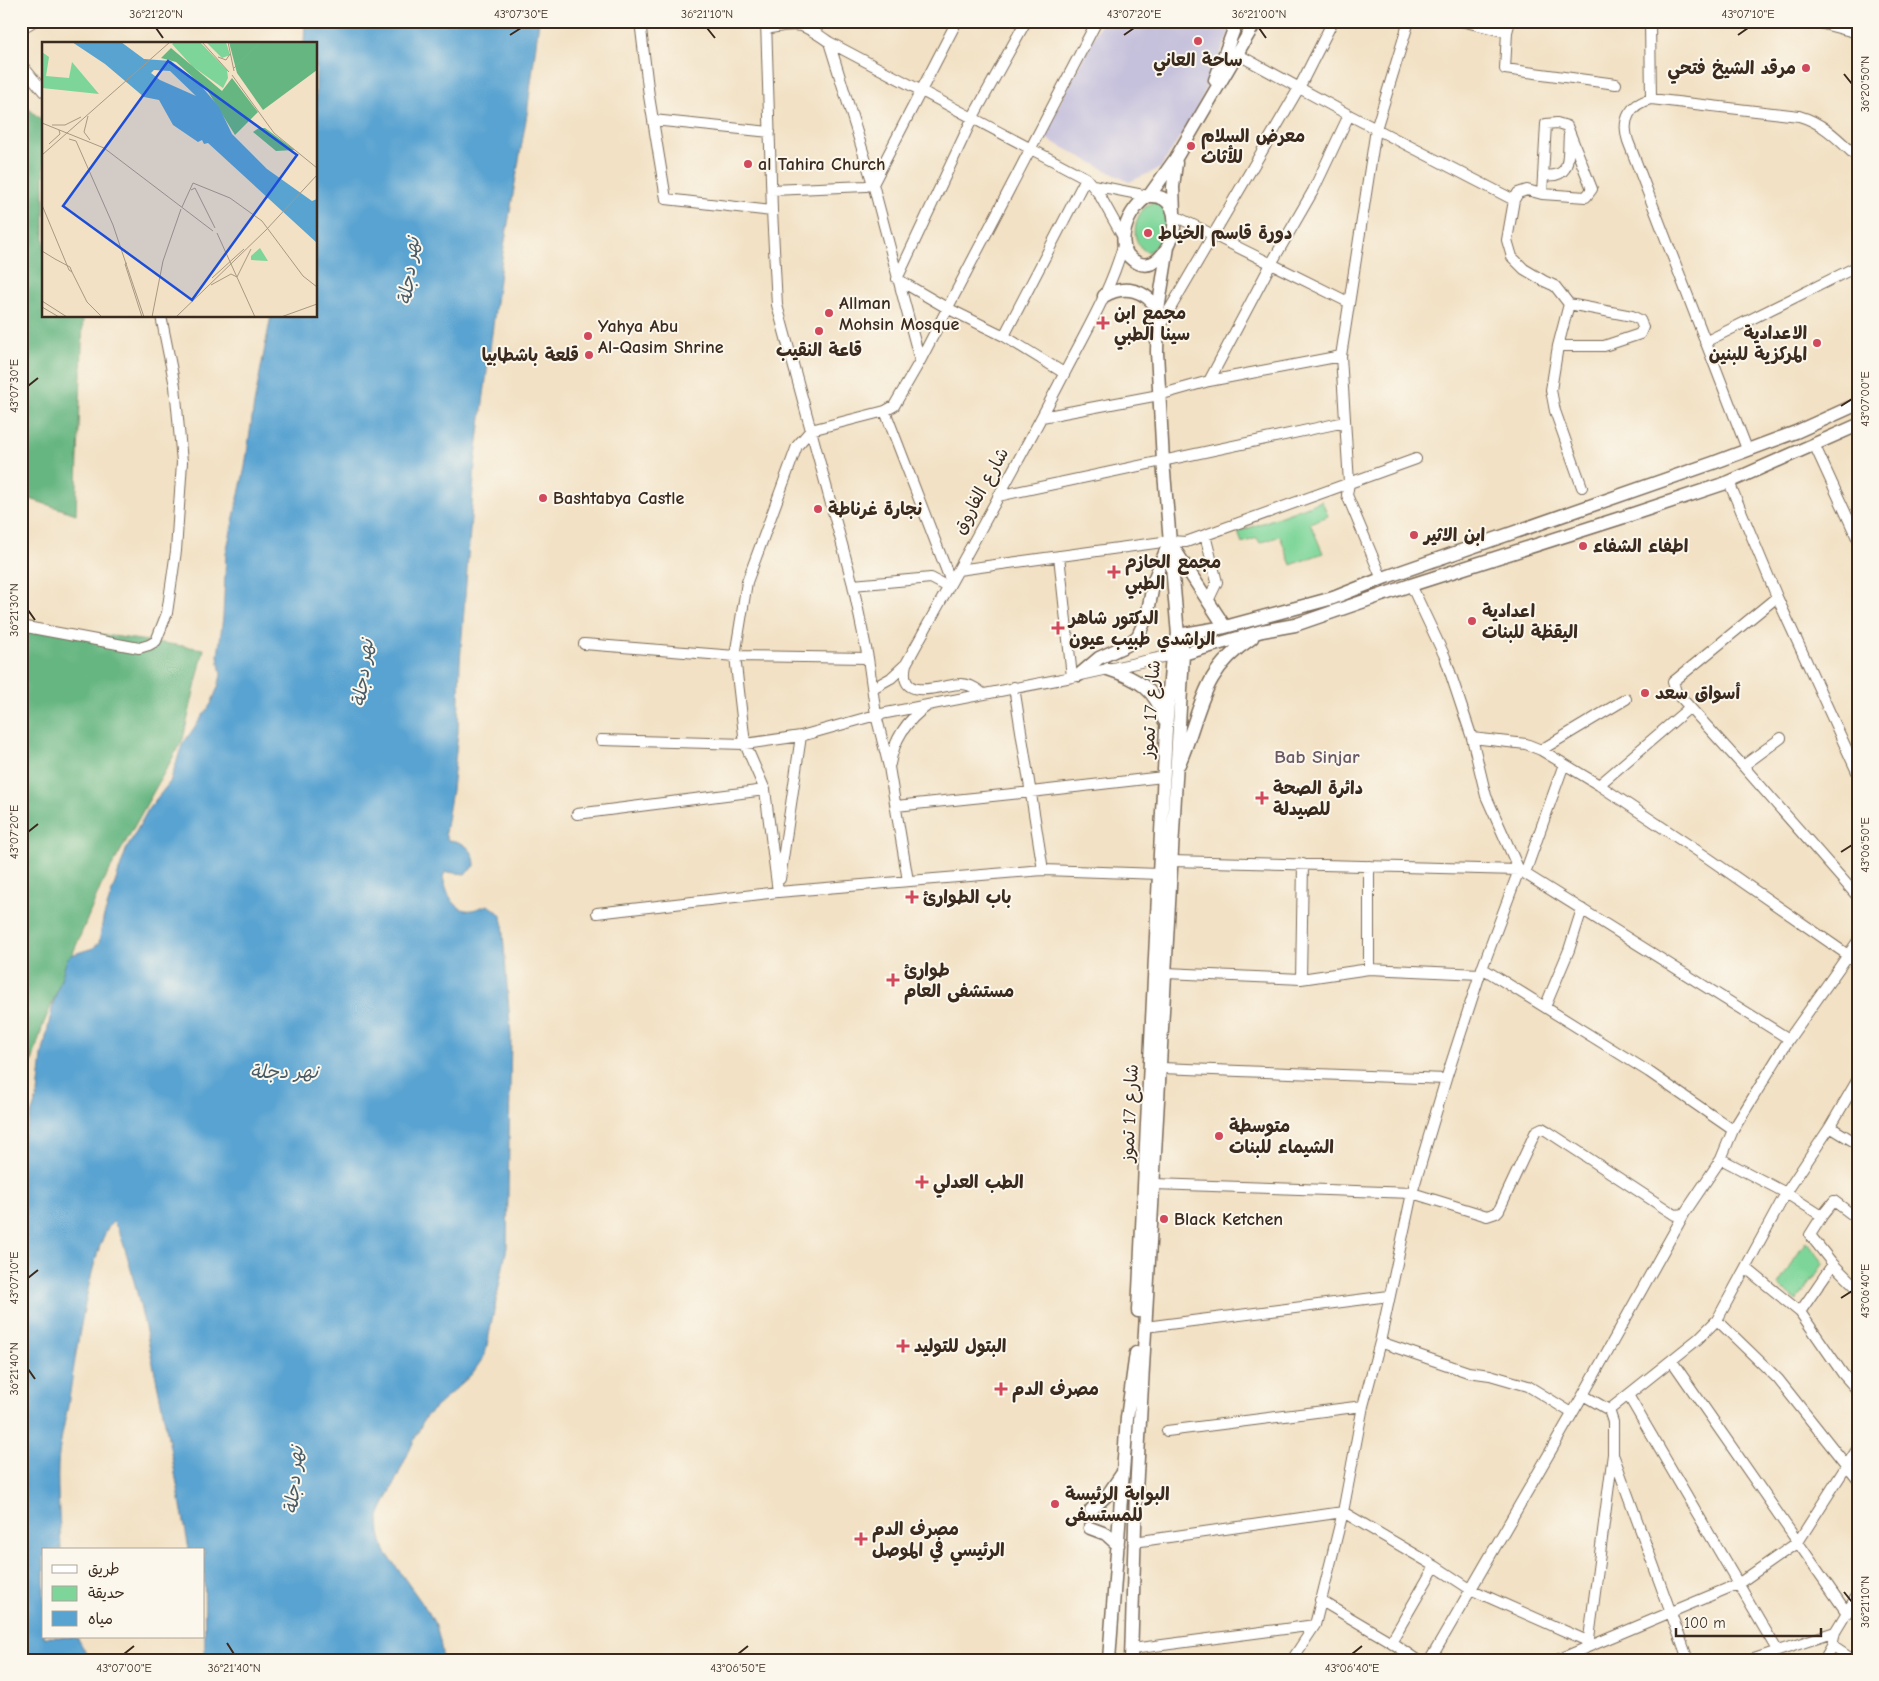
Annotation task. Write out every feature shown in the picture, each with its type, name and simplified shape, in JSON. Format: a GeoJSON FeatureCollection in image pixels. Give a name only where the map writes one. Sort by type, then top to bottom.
{"type":"FeatureCollection","features":[{"type":"Feature","properties":{"kind":"main road","name":"شارع الفاروق"},"geometry":{"type":"LineString","coordinates":[[1206,106],[1237,21]]}},
{"type":"Feature","properties":{"kind":"main road","name":"شارع الفاروق"},"geometry":{"type":"LineString","coordinates":[[1123,240],[1128,221],[1134,210],[1139,203],[1149,196],[1176,158],[1256,21]]}},
{"type":"Feature","properties":{"kind":"main road","name":"شارع الفاروق"},"geometry":{"type":"LineString","coordinates":[[1164,461],[1157,331],[1158,310],[1168,247],[1173,234],[1173,181],[1176,158]]}},
{"type":"Feature","properties":{"kind":"main road"},"geometry":{"type":"LineString","coordinates":[[1149,196],[1163,198],[1174,215]]}},
{"type":"Feature","properties":{"kind":"main road"},"geometry":{"type":"LineString","coordinates":[[1123,240],[1126,252],[1131,258],[1143,264],[1155,261],[1168,247]]}},
{"type":"Feature","properties":{"kind":"main road"},"geometry":{"type":"LineString","coordinates":[[1104,296],[1117,290],[1131,290],[1150,299],[1158,310]]}},
{"type":"Feature","properties":{"kind":"main road"},"geometry":{"type":"LineString","coordinates":[[1178,635],[1225,627],[1333,598],[1796,432],[1858,404]]}},
{"type":"Feature","properties":{"kind":"main road"},"geometry":{"type":"LineString","coordinates":[[1177,654],[1262,631],[1295,625],[1411,585],[1628,516],[1729,482],[1858,425]]}},
{"type":"Feature","properties":{"kind":"main road","name":"شارع 17 تموز"},"geometry":{"type":"LineString","coordinates":[[1108,1660],[1127,1418],[1136,1357],[1160,874],[1169,775],[1178,635],[1164,461]]}},
{"type":"Feature","properties":{"kind":"main road"},"geometry":{"type":"LineString","coordinates":[[1621,495],[1628,516]]}},
{"type":"Feature","properties":{"kind":"main road"},"geometry":{"type":"LineString","coordinates":[[1170,541],[1225,627]]}},
{"type":"Feature","properties":{"kind":"main road"},"geometry":{"type":"LineString","coordinates":[[1075,676],[1099,658],[1133,641],[1141,631],[1147,616],[1154,580],[1170,541]]}},
{"type":"Feature","properties":{"kind":"main road"},"geometry":{"type":"LineString","coordinates":[[1169,775],[1188,744],[1203,696],[1210,681],[1223,662],[1238,647],[1262,631]]}},
{"type":"Feature","properties":{"kind":"main road","name":"شارع 17 تموز"},"geometry":{"type":"LineString","coordinates":[[1132,1654],[1134,1542],[1171,861],[1166,729],[1177,654]]}},
{"type":"Feature","properties":{"kind":"main road"},"geometry":{"type":"LineString","coordinates":[[1108,669],[1134,678],[1152,692],[1161,710],[1166,729]]}},
{"type":"Feature","properties":{"kind":"main road"},"geometry":{"type":"LineString","coordinates":[[1091,1510],[1109,1493],[1123,1472]]}},
{"type":"Feature","properties":{"kind":"main road"},"geometry":{"type":"LineString","coordinates":[[1090,1528],[1106,1534],[1118,1545]]}},
{"type":"Feature","properties":{"kind":"street"},"geometry":{"type":"LineString","coordinates":[[21,29],[34,21]]}},
{"type":"Feature","properties":{"kind":"street"},"geometry":{"type":"LineString","coordinates":[[640,21],[666,199],[772,211]]}},
{"type":"Feature","properties":{"kind":"street"},"geometry":{"type":"LineString","coordinates":[[772,190],[866,186],[872,184],[957,21]]}},
{"type":"Feature","properties":{"kind":"street"},"geometry":{"type":"LineString","coordinates":[[897,279],[974,118],[1026,21]]}},
{"type":"Feature","properties":{"kind":"street"},"geometry":{"type":"LineString","coordinates":[[778,892],[765,790],[746,744],[735,656],[747,582],[797,446],[811,430],[885,411],[894,406],[920,361],[1097,21]]}},
{"type":"Feature","properties":{"kind":"street"},"geometry":{"type":"LineString","coordinates":[[1157,331],[1299,88],[1333,21]]}},
{"type":"Feature","properties":{"kind":"street"},"geometry":{"type":"LineString","coordinates":[[1382,579],[1347,495],[1349,483],[1341,356],[1376,129],[1409,21]]}},
{"type":"Feature","properties":{"kind":"street"},"geometry":{"type":"LineString","coordinates":[[1461,21],[1507,32]]}},
{"type":"Feature","properties":{"kind":"street"},"geometry":{"type":"LineString","coordinates":[[1510,21],[1507,32],[1505,69],[1616,84]]}},
{"type":"Feature","properties":{"kind":"street"},"geometry":{"type":"LineString","coordinates":[[1650,21],[1651,99]]}},
{"type":"Feature","properties":{"kind":"street"},"geometry":{"type":"LineString","coordinates":[[1812,21],[1858,33]]}},
{"type":"Feature","properties":{"kind":"street"},"geometry":{"type":"LineString","coordinates":[[908,881],[889,767],[876,715],[874,688],[853,585],[777,305],[766,25],[796,24],[813,31],[829,42],[1031,147],[1090,181],[1149,196]]}},
{"type":"Feature","properties":{"kind":"street"},"geometry":{"type":"LineString","coordinates":[[829,42],[872,184],[920,361]]}},
{"type":"Feature","properties":{"kind":"street"},"geometry":{"type":"LineString","coordinates":[[1237,54],[1349,115],[1514,200]]}},
{"type":"Feature","properties":{"kind":"street"},"geometry":{"type":"LineString","coordinates":[[21,64],[42,90]]}},
{"type":"Feature","properties":{"kind":"street"},"geometry":{"type":"LineString","coordinates":[[1747,449],[1625,132],[1628,114],[1634,106],[1651,99],[1799,116],[1813,120],[1826,128],[1858,158]]}},
{"type":"Feature","properties":{"kind":"street"},"geometry":{"type":"LineString","coordinates":[[1209,381],[1312,191],[1349,115]]}},
{"type":"Feature","properties":{"kind":"street"},"geometry":{"type":"LineString","coordinates":[[653,120],[770,132]]}},
{"type":"Feature","properties":{"kind":"street"},"geometry":{"type":"LineString","coordinates":[[1542,194],[1546,124],[1556,123],[1567,126],[1592,189],[1586,197],[1542,194],[1527,190],[1518,193],[1514,200],[1507,240],[1512,257],[1524,269],[1555,286],[1569,304],[1632,316],[1640,320],[1643,327],[1640,334],[1604,346],[1558,346]]}},
{"type":"Feature","properties":{"kind":"street"},"geometry":{"type":"LineString","coordinates":[[1543,175],[1558,176],[1563,173],[1568,164],[1570,133]]}},
{"type":"Feature","properties":{"kind":"street"},"geometry":{"type":"LineString","coordinates":[[1090,181],[1123,240]]}},
{"type":"Feature","properties":{"kind":"street"},"geometry":{"type":"LineString","coordinates":[[1004,336],[1090,181]]}},
{"type":"Feature","properties":{"kind":"street"},"geometry":{"type":"LineString","coordinates":[[1174,215],[1348,302]]}},
{"type":"Feature","properties":{"kind":"street","name":"شارع الفاروق"},"geometry":{"type":"LineString","coordinates":[[906,664],[1042,416],[1104,296],[1116,268],[1123,240]]}},
{"type":"Feature","properties":{"kind":"street"},"geometry":{"type":"LineString","coordinates":[[1705,342],[1858,266]]}},
{"type":"Feature","properties":{"kind":"street"},"geometry":{"type":"LineString","coordinates":[[897,279],[947,308],[1004,336],[1064,372]]}},
{"type":"Feature","properties":{"kind":"street"},"geometry":{"type":"LineString","coordinates":[[1569,304],[1558,346],[1550,390],[1555,410],[1582,487]]}},
{"type":"Feature","properties":{"kind":"street"},"geometry":{"type":"LineString","coordinates":[[21,626],[139,648],[156,641],[167,613],[176,551],[182,462],[175,386],[161,318]]}},
{"type":"Feature","properties":{"kind":"street"},"geometry":{"type":"LineString","coordinates":[[1042,416],[1159,395],[1209,381],[1341,356]]}},
{"type":"Feature","properties":{"kind":"street"},"geometry":{"type":"LineString","coordinates":[[885,411],[950,585]]}},
{"type":"Feature","properties":{"kind":"street"},"geometry":{"type":"LineString","coordinates":[[998,496],[1345,422]]}},
{"type":"Feature","properties":{"kind":"street"},"geometry":{"type":"LineString","coordinates":[[1814,444],[1858,540]]}},
{"type":"Feature","properties":{"kind":"street"},"geometry":{"type":"LineString","coordinates":[[958,570],[1170,541],[1186,542],[1416,459]]}},
{"type":"Feature","properties":{"kind":"street"},"geometry":{"type":"LineString","coordinates":[[1729,482],[1777,597],[1858,774]]}},
{"type":"Feature","properties":{"kind":"street"},"geometry":{"type":"LineString","coordinates":[[1205,535],[1217,582],[1208,601]]}},
{"type":"Feature","properties":{"kind":"street"},"geometry":{"type":"LineString","coordinates":[[1059,556],[1075,676]]}},
{"type":"Feature","properties":{"kind":"street"},"geometry":{"type":"LineString","coordinates":[[853,585],[931,578],[950,585]]}},
{"type":"Feature","properties":{"kind":"street"},"geometry":{"type":"LineString","coordinates":[[1411,585],[1445,657],[1472,738],[1486,796],[1522,871]]}},
{"type":"Feature","properties":{"kind":"street"},"geometry":{"type":"LineString","coordinates":[[1777,597],[1673,682],[1676,692],[1689,708],[1743,766],[1858,897]]}},
{"type":"Feature","properties":{"kind":"street"},"geometry":{"type":"LineString","coordinates":[[584,644],[735,656],[868,658]]}},
{"type":"Feature","properties":{"kind":"street"},"geometry":{"type":"LineString","coordinates":[[601,740],[746,744],[802,736],[876,715],[1177,654]]}},
{"type":"Feature","properties":{"kind":"street"},"geometry":{"type":"LineString","coordinates":[[874,688],[891,678],[906,664]]}},
{"type":"Feature","properties":{"kind":"street"},"geometry":{"type":"LineString","coordinates":[[906,664],[905,676],[907,682],[916,689],[929,690],[962,684],[969,685],[982,693]]}},
{"type":"Feature","properties":{"kind":"street"},"geometry":{"type":"LineString","coordinates":[[1014,687],[1044,870]]}},
{"type":"Feature","properties":{"kind":"street"},"geometry":{"type":"LineString","coordinates":[[1541,750],[1626,699]]}},
{"type":"Feature","properties":{"kind":"street"},"geometry":{"type":"LineString","coordinates":[[889,767],[894,748],[903,730],[915,715],[931,704]]}},
{"type":"Feature","properties":{"kind":"street"},"geometry":{"type":"LineString","coordinates":[[1599,785],[1689,708]]}},
{"type":"Feature","properties":{"kind":"street"},"geometry":{"type":"LineString","coordinates":[[778,892],[802,736]]}},
{"type":"Feature","properties":{"kind":"street"},"geometry":{"type":"LineString","coordinates":[[1472,738],[1526,744],[1541,750],[1599,785],[1858,962]]}},
{"type":"Feature","properties":{"kind":"street"},"geometry":{"type":"LineString","coordinates":[[1743,766],[1781,738]]}},
{"type":"Feature","properties":{"kind":"street"},"geometry":{"type":"LineString","coordinates":[[1292,1660],[1315,1625],[1343,1512],[1363,1406],[1380,1342],[1388,1296],[1412,1193],[1446,1079],[1481,971],[1564,764]]}},
{"type":"Feature","properties":{"kind":"street"},"geometry":{"type":"LineString","coordinates":[[896,806],[1169,775]]}},
{"type":"Feature","properties":{"kind":"street"},"geometry":{"type":"LineString","coordinates":[[577,814],[765,790]]}},
{"type":"Feature","properties":{"kind":"street"},"geometry":{"type":"LineString","coordinates":[[1171,861],[1522,871],[1789,1040]]}},
{"type":"Feature","properties":{"kind":"street"},"geometry":{"type":"LineString","coordinates":[[1301,979],[1303,864]]}},
{"type":"Feature","properties":{"kind":"street"},"geometry":{"type":"LineString","coordinates":[[1369,866],[1369,969]]}},
{"type":"Feature","properties":{"kind":"street"},"geometry":{"type":"LineString","coordinates":[[598,913],[778,892],[1044,870],[1160,874]]}},
{"type":"Feature","properties":{"kind":"street"},"geometry":{"type":"LineString","coordinates":[[1545,1007],[1569,950],[1582,909]]}},
{"type":"Feature","properties":{"kind":"street"},"geometry":{"type":"LineString","coordinates":[[1430,1660],[1583,1395],[1684,1214],[1720,1159],[1733,1130],[1789,1040],[1858,940]]}},
{"type":"Feature","properties":{"kind":"street"},"geometry":{"type":"LineString","coordinates":[[1166,973],[1301,979],[1369,969],[1481,971],[1545,1007],[1649,1072],[1733,1130]]}},
{"type":"Feature","properties":{"kind":"street"},"geometry":{"type":"LineString","coordinates":[[1161,1068],[1446,1079]]}},
{"type":"Feature","properties":{"kind":"street"},"geometry":{"type":"LineString","coordinates":[[1609,1410],[1672,1361],[1717,1320],[1786,1194],[1858,1080]]}},
{"type":"Feature","properties":{"kind":"street"},"geometry":{"type":"LineString","coordinates":[[1830,1127],[1858,1144]]}},
{"type":"Feature","properties":{"kind":"street"},"geometry":{"type":"LineString","coordinates":[[1154,1184],[1412,1193],[1482,1215],[1492,1216],[1499,1210],[1536,1131],[1542,1128],[1675,1215],[1684,1214]]}},
{"type":"Feature","properties":{"kind":"street"},"geometry":{"type":"LineString","coordinates":[[1720,1159],[1786,1194],[1822,1216]]}},
{"type":"Feature","properties":{"kind":"street"},"geometry":{"type":"LineString","coordinates":[[1858,1219],[1834,1201],[1810,1234],[1833,1264],[1858,1289]]}},
{"type":"Feature","properties":{"kind":"street"},"geometry":{"type":"LineString","coordinates":[[1800,1312],[1833,1264]]}},
{"type":"Feature","properties":{"kind":"street"},"geometry":{"type":"LineString","coordinates":[[1746,1268],[1800,1312],[1843,1374],[1858,1391]]}},
{"type":"Feature","properties":{"kind":"street"},"geometry":{"type":"LineString","coordinates":[[1146,1327],[1388,1296]]}},
{"type":"Feature","properties":{"kind":"street"},"geometry":{"type":"LineString","coordinates":[[1717,1320],[1778,1379],[1858,1480]]}},
{"type":"Feature","properties":{"kind":"street"},"geometry":{"type":"LineString","coordinates":[[1380,1342],[1468,1372],[1490,1375],[1528,1386],[1572,1413]]}},
{"type":"Feature","properties":{"kind":"street"},"geometry":{"type":"LineString","coordinates":[[1672,1361],[1847,1613]]}},
{"type":"Feature","properties":{"kind":"street"},"geometry":{"type":"LineString","coordinates":[[1583,1395],[1609,1410],[1613,1422],[1612,1454],[1588,1647]]}},
{"type":"Feature","properties":{"kind":"street"},"geometry":{"type":"LineString","coordinates":[[1628,1395],[1777,1650]]}},
{"type":"Feature","properties":{"kind":"street"},"geometry":{"type":"LineString","coordinates":[[1168,1431],[1363,1406]]}},
{"type":"Feature","properties":{"kind":"street"},"geometry":{"type":"LineString","coordinates":[[1557,1660],[1738,1584],[1798,1542],[1858,1448]]}},
{"type":"Feature","properties":{"kind":"street"},"geometry":{"type":"LineString","coordinates":[[1612,1454],[1688,1660]]}},
{"type":"Feature","properties":{"kind":"street"},"geometry":{"type":"LineString","coordinates":[[1134,1542],[1343,1512],[1435,1566],[1470,1589],[1585,1640],[1588,1647]]}},
{"type":"Feature","properties":{"kind":"street"},"geometry":{"type":"LineString","coordinates":[[1391,1642],[1435,1566]]}},
{"type":"Feature","properties":{"kind":"street"},"geometry":{"type":"LineString","coordinates":[[1824,1660],[1832,1646],[1834,1632],[1858,1594]]}},
{"type":"Feature","properties":{"kind":"street"},"geometry":{"type":"LineString","coordinates":[[1320,1600],[1391,1642],[1417,1660]]}},
{"type":"Feature","properties":{"kind":"street"},"geometry":{"type":"LineString","coordinates":[[1132,1654],[1315,1625]]}},
{"type":"Feature","properties":{"kind":"street"},"geometry":{"type":"LineString","coordinates":[[1751,1660],[1834,1632]]}},
{"type":"Feature","properties":{"kind":"street"},"geometry":{"type":"LineString","coordinates":[[1832,1646],[1853,1660]]}},
{"type":"Feature","properties":{"kind":"shaded area"},"geometry":{"type":"Polygon","coordinates":[[[1102,21],[1234,21],[1198,107],[1161,168],[1129,182],[1045,138],[1044,134],[1102,21]]]}},
{"type":"Feature","properties":{"kind":"green space"},"geometry":{"type":"Polygon","coordinates":[[[21,102],[42,120],[42,318],[83,318],[76,514],[21,496],[21,102]]]}},
{"type":"Feature","properties":{"kind":"green space"},"geometry":{"type":"Polygon","coordinates":[[[1155,202],[1160,202],[1168,210],[1165,228],[1160,239],[1153,249],[1148,252],[1141,248],[1137,241],[1135,234],[1136,225],[1142,210],[1155,202]]]}},
{"type":"Feature","properties":{"kind":"green space"},"geometry":{"type":"Polygon","coordinates":[[[1322,501],[1328,516],[1310,523],[1323,553],[1291,565],[1280,536],[1260,543],[1257,538],[1242,543],[1238,532],[1322,501]]]}},
{"type":"Feature","properties":{"kind":"green space"},"geometry":{"type":"Polygon","coordinates":[[[21,623],[204,649],[183,739],[101,886],[43,1025],[21,1098],[21,623]]]}},
{"type":"Feature","properties":{"kind":"green space"},"geometry":{"type":"Polygon","coordinates":[[[1806,1241],[1824,1263],[1797,1301],[1778,1285],[1806,1241]]]}},
{"type":"Feature","properties":{"kind":"water","name":"نهر دجلة"},"geometry":{"type":"Polygon","coordinates":[[[305,21],[539,21],[527,114],[501,264],[475,464],[460,663],[458,732],[445,833],[448,840],[459,842],[467,847],[473,855],[475,866],[465,874],[446,872],[443,876],[448,894],[460,908],[474,910],[487,905],[496,910],[503,920],[511,1037],[507,1247],[485,1355],[472,1374],[425,1417],[379,1516],[380,1534],[385,1551],[429,1613],[436,1626],[443,1660],[205,1660],[205,1548],[189,1548],[144,1321],[132,1273],[121,1238],[113,1222],[105,1234],[90,1279],[61,1443],[58,1476],[61,1548],[42,1548],[42,1638],[78,1638],[90,1660],[21,1660],[21,1145],[38,1094],[42,1056],[53,1004],[67,959],[71,955],[93,948],[99,943],[103,919],[126,850],[149,808],[170,782],[182,745],[211,704],[218,687],[221,675],[218,656],[223,617],[226,553],[245,467],[254,404],[271,318],[318,318],[318,42],[304,42],[305,21]]]}},
{"type":"Feature","properties":{"kind":"place","name":"ساحة العاني"},"geometry":{"type":"Point","coordinates":[1198,41]}},
{"type":"Feature","properties":{"kind":"place","name":"مرقد الشيخ فتحي"},"geometry":{"type":"Point","coordinates":[1806,68]}},
{"type":"Feature","properties":{"kind":"place","name":"معرض السلام للأثاث"},"geometry":{"type":"Point","coordinates":[1191,146]}},
{"type":"Feature","properties":{"kind":"place","name":"al Tahira Church"},"geometry":{"type":"Point","coordinates":[748,164]}},
{"type":"Feature","properties":{"kind":"place","name":"دورة قاسم الخياط"},"geometry":{"type":"Point","coordinates":[1148,233]}},
{"type":"Feature","properties":{"kind":"place","name":"Allman Mohsin Mosque"},"geometry":{"type":"Point","coordinates":[829,313]}},
{"type":"Feature","properties":{"kind":"place","name":"مجمع ابن سينا الطبي"},"geometry":{"type":"Point","coordinates":[1103,323]}},
{"type":"Feature","properties":{"kind":"place","name":"قاعة النقيب"},"geometry":{"type":"Point","coordinates":[819,331]}},
{"type":"Feature","properties":{"kind":"place","name":"Yahya Abu Al-Qasim Shrine"},"geometry":{"type":"Point","coordinates":[588,336]}},
{"type":"Feature","properties":{"kind":"place","name":"الاعدادية المركزية للبنين"},"geometry":{"type":"Point","coordinates":[1817,343]}},
{"type":"Feature","properties":{"kind":"place","name":"قلعة باشطابيا"},"geometry":{"type":"Point","coordinates":[589,355]}},
{"type":"Feature","properties":{"kind":"place","name":"Bashtabya Castle"},"geometry":{"type":"Point","coordinates":[543,498]}},
{"type":"Feature","properties":{"kind":"place","name":"نجارة غرناطة"},"geometry":{"type":"Point","coordinates":[818,509]}},
{"type":"Feature","properties":{"kind":"place","name":"ابن الاثير"},"geometry":{"type":"Point","coordinates":[1414,535]}},
{"type":"Feature","properties":{"kind":"place","name":"اطفاء الشفاء"},"geometry":{"type":"Point","coordinates":[1583,546]}},
{"type":"Feature","properties":{"kind":"place","name":"مجمع الحازم الطبي"},"geometry":{"type":"Point","coordinates":[1114,572]}},
{"type":"Feature","properties":{"kind":"place","name":"اعدادية اليقظة للبنات"},"geometry":{"type":"Point","coordinates":[1472,621]}},
{"type":"Feature","properties":{"kind":"place","name":"الدكتور شاهر الراشدي طبيب عيون"},"geometry":{"type":"Point","coordinates":[1058,628]}},
{"type":"Feature","properties":{"kind":"place","name":"أسواق سعد"},"geometry":{"type":"Point","coordinates":[1645,693]}},
{"type":"Feature","properties":{"kind":"place","name":"دائرة الصحة للصيدلة"},"geometry":{"type":"Point","coordinates":[1262,798]}},
{"type":"Feature","properties":{"kind":"place","name":"باب الطوارئ"},"geometry":{"type":"Point","coordinates":[912,897]}},
{"type":"Feature","properties":{"kind":"place","name":"طوارئ مستشفى العام"},"geometry":{"type":"Point","coordinates":[893,980]}},
{"type":"Feature","properties":{"kind":"place","name":"متوسطة الشيماء للبنات"},"geometry":{"type":"Point","coordinates":[1219,1136]}},
{"type":"Feature","properties":{"kind":"place","name":"الطب العدلي"},"geometry":{"type":"Point","coordinates":[922,1182]}},
{"type":"Feature","properties":{"kind":"place","name":"Black Ketchen"},"geometry":{"type":"Point","coordinates":[1164,1219]}},
{"type":"Feature","properties":{"kind":"place","name":"البتول للتوليد"},"geometry":{"type":"Point","coordinates":[903,1346]}},
{"type":"Feature","properties":{"kind":"place","name":"مصرف الدم"},"geometry":{"type":"Point","coordinates":[1001,1389]}},
{"type":"Feature","properties":{"kind":"place","name":"البوابة الرئيسة للمستسفى"},"geometry":{"type":"Point","coordinates":[1055,1504]}},
{"type":"Feature","properties":{"kind":"place","name":"مصرف الدم الرئيسي في الموصل"},"geometry":{"type":"Point","coordinates":[861,1539]}},
{"type":"Feature","properties":{"kind":"district","name":"Bab Sinjar"},"geometry":{"type":"Point","coordinates":[1317,757]}}]}
